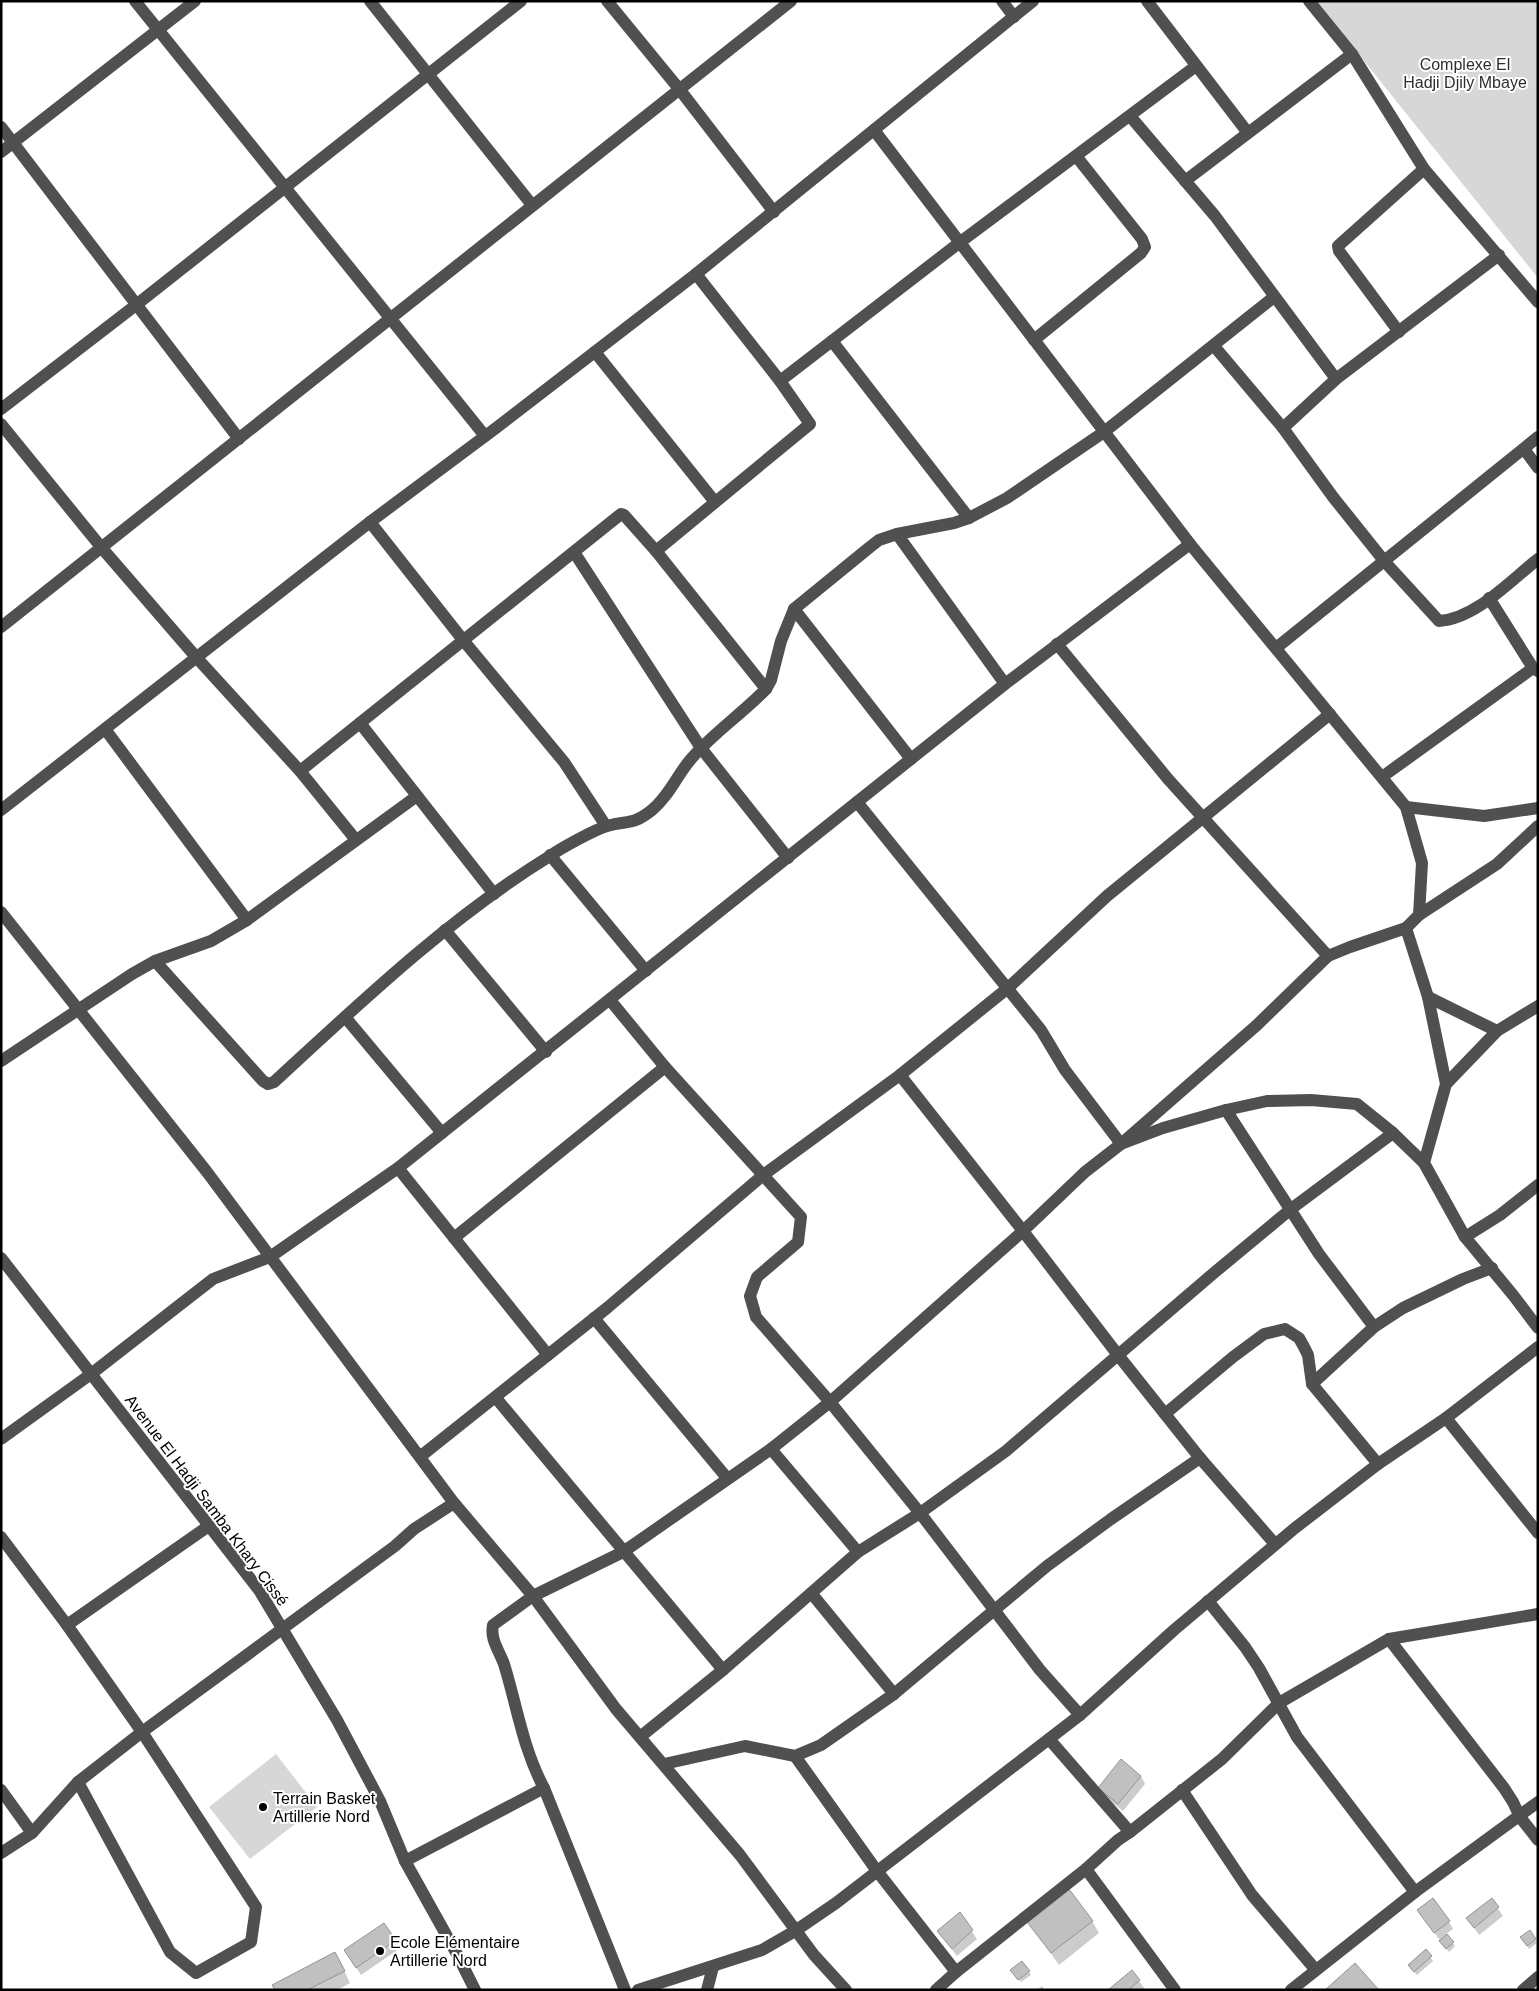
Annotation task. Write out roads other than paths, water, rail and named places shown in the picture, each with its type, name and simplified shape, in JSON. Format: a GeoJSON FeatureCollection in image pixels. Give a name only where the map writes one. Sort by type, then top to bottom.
{"type":"FeatureCollection","features":[{"type":"Feature","properties":{"kind":"street"},"geometry":{"type":"LineString","coordinates":[[135,1],[158,32],[485,436]]}},
{"type":"Feature","properties":{"kind":"street"},"geometry":{"type":"LineString","coordinates":[[1,152],[158,32],[195,1]]}},
{"type":"Feature","properties":{"kind":"street"},"geometry":{"type":"LineString","coordinates":[[370,1],[532,205]]}},
{"type":"Feature","properties":{"kind":"street"},"geometry":{"type":"LineString","coordinates":[[1,409],[136,305],[521,1]]}},
{"type":"Feature","properties":{"kind":"street"},"geometry":{"type":"LineString","coordinates":[[607,1],[680,90],[774,212]]}},
{"type":"Feature","properties":{"kind":"street"},"geometry":{"type":"LineString","coordinates":[[1,627],[391,320],[532,205],[791,1]]}},
{"type":"Feature","properties":{"kind":"street"},"geometry":{"type":"LineString","coordinates":[[1002,1],[1014,17]]}},
{"type":"Feature","properties":{"kind":"street"},"geometry":{"type":"LineString","coordinates":[[1,810],[370,522],[696,274],[1034,1]]}},
{"type":"Feature","properties":{"kind":"street"},"geometry":{"type":"LineString","coordinates":[[1147,1],[1248,133]]}},
{"type":"Feature","properties":{"kind":"street"},"geometry":{"type":"LineString","coordinates":[[1309,1],[1352,54],[1424,169],[1538,302]]}},
{"type":"Feature","properties":{"kind":"street"},"geometry":{"type":"LineString","coordinates":[[1185,181],[1352,54]]}},
{"type":"Feature","properties":{"kind":"street"},"geometry":{"type":"LineString","coordinates":[[780,381],[959,243],[1196,66]]}},
{"type":"Feature","properties":{"kind":"street"},"geometry":{"type":"LineString","coordinates":[[1130,116],[1215,216],[1336,378]]}},
{"type":"Feature","properties":{"kind":"street"},"geometry":{"type":"LineString","coordinates":[[1,127],[239,439]]}},
{"type":"Feature","properties":{"kind":"street"},"geometry":{"type":"LineString","coordinates":[[874,130],[1190,544],[1406,807],[1422,863],[1419,915]]}},
{"type":"Feature","properties":{"kind":"street"},"geometry":{"type":"LineString","coordinates":[[1034,340],[1141,253],[1145,247],[1142,239],[1076,156]]}},
{"type":"Feature","properties":{"kind":"street"},"geometry":{"type":"LineString","coordinates":[[1399,332],[1339,251],[1338,246],[1424,169]]}},
{"type":"Feature","properties":{"kind":"street"},"geometry":{"type":"LineString","coordinates":[[1282,428],[1336,378],[1498,255]]}},
{"type":"Feature","properties":{"kind":"street"},"geometry":{"type":"LineString","coordinates":[[656,551],[809,425],[809,422],[780,381],[696,274]]}},
{"type":"Feature","properties":{"kind":"street"},"geometry":{"type":"LineString","coordinates":[[155,961],[263,1081],[268,1084],[274,1082],[344,1017],[445,930],[494,894],[550,855],[606,826],[629,823],[640,819],[654,809],[701,748],[766,689],[771,680],[781,642],[794,609],[870,547],[880,540],[897,534],[954,523],[969,518],[1007,498],[1104,432],[1156,388],[1214,346],[1274,297]]}},
{"type":"Feature","properties":{"kind":"street"},"geometry":{"type":"LineString","coordinates":[[832,341],[969,518]]}},
{"type":"Feature","properties":{"kind":"street"},"geometry":{"type":"LineString","coordinates":[[1214,346],[1282,428],[1385,562],[1439,621],[1464,615],[1489,598],[1538,559]]}},
{"type":"Feature","properties":{"kind":"street"},"geometry":{"type":"LineString","coordinates":[[595,352],[715,502]]}},
{"type":"Feature","properties":{"kind":"street"},"geometry":{"type":"LineString","coordinates":[[1,424],[101,547],[196,657],[300,771],[356,840]]}},
{"type":"Feature","properties":{"kind":"street"},"geometry":{"type":"LineString","coordinates":[[1276,648],[1538,437]]}},
{"type":"Feature","properties":{"kind":"street"},"geometry":{"type":"LineString","coordinates":[[1524,449],[1538,468]]}},
{"type":"Feature","properties":{"kind":"street"},"geometry":{"type":"LineString","coordinates":[[300,771],[621,514],[656,551],[766,689]]}},
{"type":"Feature","properties":{"kind":"street"},"geometry":{"type":"LineString","coordinates":[[370,522],[463,640],[564,762],[606,826]]}},
{"type":"Feature","properties":{"kind":"street"},"geometry":{"type":"LineString","coordinates":[[897,534],[1005,684]]}},
{"type":"Feature","properties":{"kind":"street"},"geometry":{"type":"LineString","coordinates":[[1,1439],[91,1374],[213,1279],[225,1272],[270,1256],[398,1168],[546,1052],[1005,684],[1190,544]]}},
{"type":"Feature","properties":{"kind":"street"},"geometry":{"type":"LineString","coordinates":[[574,552],[701,748],[788,858]]}},
{"type":"Feature","properties":{"kind":"street"},"geometry":{"type":"LineString","coordinates":[[1382,777],[1535,670],[1489,598]]}},
{"type":"Feature","properties":{"kind":"street"},"geometry":{"type":"LineString","coordinates":[[794,609],[911,759]]}},
{"type":"Feature","properties":{"kind":"street"},"geometry":{"type":"LineString","coordinates":[[1057,644],[1168,779],[1328,956]]}},
{"type":"Feature","properties":{"kind":"street"},"geometry":{"type":"LineString","coordinates":[[421,1456],[594,1318],[762,1176],[900,1075],[1008,988],[1107,896],[1204,819],[1330,714]]}},
{"type":"Feature","properties":{"kind":"street"},"geometry":{"type":"LineString","coordinates":[[360,723],[494,894]]}},
{"type":"Feature","properties":{"kind":"street"},"geometry":{"type":"LineString","coordinates":[[105,729],[246,920]]}},
{"type":"Feature","properties":{"kind":"street"},"geometry":{"type":"LineString","coordinates":[[1,1061],[78,1008],[155,961],[211,941],[246,920],[417,796]]}},
{"type":"Feature","properties":{"kind":"street"},"geometry":{"type":"LineString","coordinates":[[857,802],[1041,1030],[1065,1070],[1121,1144]]}},
{"type":"Feature","properties":{"kind":"street"},"geometry":{"type":"LineString","coordinates":[[1406,807],[1484,816],[1538,808]]}},
{"type":"Feature","properties":{"kind":"street"},"geometry":{"type":"LineString","coordinates":[[625,1990],[544,1788],[529,1758],[503,1662],[491,1635],[493,1625],[533,1596],[623,1552],[771,1449],[830,1402],[1023,1230],[1085,1172],[1121,1144],[1257,1025],[1328,956],[1406,928],[1419,915],[1497,864],[1538,826]]}},
{"type":"Feature","properties":{"kind":"street"},"geometry":{"type":"LineString","coordinates":[[550,855],[646,971]]}},
{"type":"Feature","properties":{"kind":"street"},"geometry":{"type":"LineString","coordinates":[[1,912],[78,1008],[270,1256],[421,1456],[454,1503],[533,1596],[616,1709],[740,1855],[795,1931],[834,1979],[846,1990]]}},
{"type":"Feature","properties":{"kind":"street"},"geometry":{"type":"LineString","coordinates":[[1406,928],[1428,997],[1446,1084],[1424,1163]]}},
{"type":"Feature","properties":{"kind":"street"},"geometry":{"type":"LineString","coordinates":[[445,930],[546,1052]]}},
{"type":"Feature","properties":{"kind":"street"},"geometry":{"type":"LineString","coordinates":[[1428,997],[1497,1031]]}},
{"type":"Feature","properties":{"kind":"street"},"geometry":{"type":"LineString","coordinates":[[610,1000],[665,1067],[801,1217],[798,1242],[757,1277],[750,1296],[756,1317],[830,1402],[920,1514],[1040,1670],[1080,1715]]}},
{"type":"Feature","properties":{"kind":"street"},"geometry":{"type":"LineString","coordinates":[[1446,1084],[1497,1031],[1538,1006]]}},
{"type":"Feature","properties":{"kind":"street"},"geometry":{"type":"LineString","coordinates":[[344,1017],[442,1133]]}},
{"type":"Feature","properties":{"kind":"street"},"geometry":{"type":"LineString","coordinates":[[454,1238],[665,1067]]}},
{"type":"Feature","properties":{"kind":"street"},"geometry":{"type":"LineString","coordinates":[[900,1075],[1200,1458],[1275,1544]]}},
{"type":"Feature","properties":{"kind":"street"},"geometry":{"type":"LineString","coordinates":[[1121,1144],[1163,1128],[1226,1110],[1268,1101],[1311,1100],[1357,1104],[1393,1133],[1424,1163],[1466,1237],[1538,1328]]}},
{"type":"Feature","properties":{"kind":"street"},"geometry":{"type":"LineString","coordinates":[[1226,1110],[1319,1254],[1374,1327]]}},
{"type":"Feature","properties":{"kind":"street"},"geometry":{"type":"LineString","coordinates":[[640,1737],[723,1670],[858,1552],[920,1514],[1006,1451],[1291,1209],[1393,1133]]}},
{"type":"Feature","properties":{"kind":"street"},"geometry":{"type":"LineString","coordinates":[[398,1168],[548,1355]]}},
{"type":"Feature","properties":{"kind":"street"},"geometry":{"type":"LineString","coordinates":[[1466,1237],[1500,1216],[1538,1185]]}},
{"type":"Feature","properties":{"kind":"street","name":"Avenue El Hadji Samba Khary Cissé"},"geometry":{"type":"LineString","coordinates":[[1,1258],[210,1524],[259,1590],[337,1720],[380,1802],[405,1861],[475,1990]]}},
{"type":"Feature","properties":{"kind":"street"},"geometry":{"type":"LineString","coordinates":[[1312,1384],[1374,1327],[1403,1308],[1463,1279],[1492,1268]]}},
{"type":"Feature","properties":{"kind":"street"},"geometry":{"type":"LineString","coordinates":[[594,1318],[727,1478]]}},
{"type":"Feature","properties":{"kind":"street"},"geometry":{"type":"LineString","coordinates":[[1165,1414],[1233,1357],[1264,1334],[1285,1329],[1294,1334],[1308,1355],[1312,1384],[1378,1464]]}},
{"type":"Feature","properties":{"kind":"street"},"geometry":{"type":"LineString","coordinates":[[638,1990],[762,1950],[795,1931],[877,1871],[1080,1715],[1275,1544],[1378,1464],[1446,1418],[1538,1347]]}},
{"type":"Feature","properties":{"kind":"street"},"geometry":{"type":"LineString","coordinates":[[496,1398],[723,1670]]}},
{"type":"Feature","properties":{"kind":"street"},"geometry":{"type":"LineString","coordinates":[[1446,1418],[1538,1533]]}},
{"type":"Feature","properties":{"kind":"street"},"geometry":{"type":"LineString","coordinates":[[771,1449],[858,1552]]}},
{"type":"Feature","properties":{"kind":"street"},"geometry":{"type":"LineString","coordinates":[[664,1764],[745,1746],[795,1756],[821,1745],[894,1694],[994,1609],[1111,1519],[1200,1458]]}},
{"type":"Feature","properties":{"kind":"street"},"geometry":{"type":"LineString","coordinates":[[1,1853],[32,1833],[78,1782],[142,1732],[395,1546],[414,1528],[454,1503]]}},
{"type":"Feature","properties":{"kind":"street"},"geometry":{"type":"LineString","coordinates":[[67,1625],[210,1524]]}},
{"type":"Feature","properties":{"kind":"street"},"geometry":{"type":"LineString","coordinates":[[1,1537],[67,1625],[142,1732],[256,1907],[251,1942],[196,1973],[170,1952],[78,1782]]}},
{"type":"Feature","properties":{"kind":"street"},"geometry":{"type":"LineString","coordinates":[[812,1594],[894,1694]]}},
{"type":"Feature","properties":{"kind":"street"},"geometry":{"type":"LineString","coordinates":[[1208,1601],[1245,1647],[1298,1737],[1415,1892]]}},
{"type":"Feature","properties":{"kind":"street"},"geometry":{"type":"LineString","coordinates":[[936,1990],[956,1972],[1086,1870],[1118,1840],[1222,1759],[1279,1704],[1389,1639],[1536,1618]]}},
{"type":"Feature","properties":{"kind":"street"},"geometry":{"type":"LineString","coordinates":[[1389,1639],[1504,1788],[1520,1817],[1538,1840]]}},
{"type":"Feature","properties":{"kind":"street"},"geometry":{"type":"LineString","coordinates":[[1049,1739],[1130,1832]]}},
{"type":"Feature","properties":{"kind":"street"},"geometry":{"type":"LineString","coordinates":[[795,1756],[877,1871],[956,1972]]}},
{"type":"Feature","properties":{"kind":"street"},"geometry":{"type":"LineString","coordinates":[[405,1861],[544,1788]]}},
{"type":"Feature","properties":{"kind":"street"},"geometry":{"type":"LineString","coordinates":[[1,1790],[32,1833]]}},
{"type":"Feature","properties":{"kind":"street"},"geometry":{"type":"LineString","coordinates":[[1182,1790],[1252,1896],[1316,1969]]}},
{"type":"Feature","properties":{"kind":"street"},"geometry":{"type":"LineString","coordinates":[[1291,1990],[1415,1892],[1538,1802]]}},
{"type":"Feature","properties":{"kind":"street"},"geometry":{"type":"LineString","coordinates":[[1086,1870],[1174,1990]]}},
{"type":"Feature","properties":{"kind":"street"},"geometry":{"type":"LineString","coordinates":[[707,1990],[713,1967]]}},
{"type":"Feature","properties":{"kind":"street"},"geometry":{"type":"LineString","coordinates":[[1523,1990],[1538,1977]]}},
{"type":"Feature","properties":{"kind":"place","name":"Terrain Basket Artillerie Nord"},"geometry":{"type":"Point","coordinates":[263,1807]}},
{"type":"Feature","properties":{"kind":"place","name":"Ecole Elémentaire Artillerie Nord"},"geometry":{"type":"Point","coordinates":[380,1951]}},
{"type":"Feature","properties":{"kind":"park label","name":"Complexe El Hadji Djily Mbaye"},"geometry":{"type":"Point","coordinates":[1465,73]}}]}
